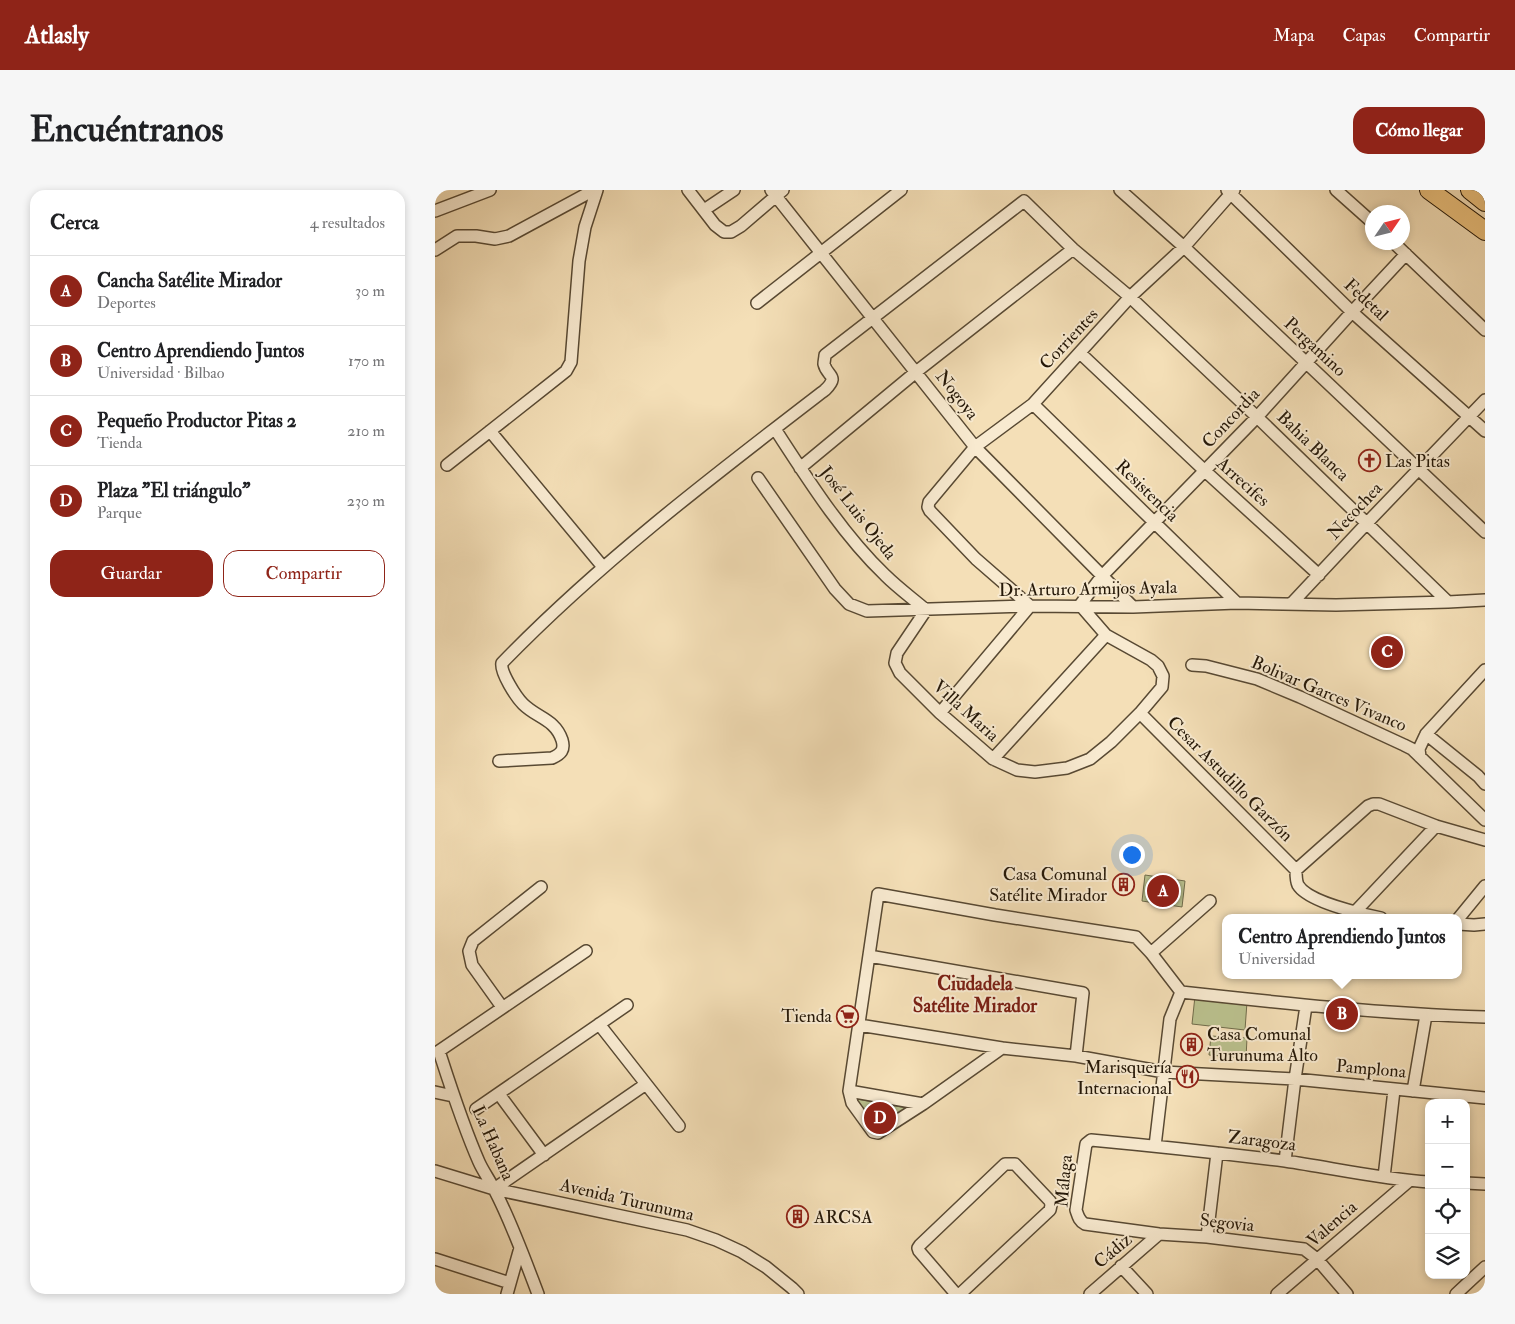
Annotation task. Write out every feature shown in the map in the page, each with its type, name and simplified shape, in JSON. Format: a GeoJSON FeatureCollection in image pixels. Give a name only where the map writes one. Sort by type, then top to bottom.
{"type":"FeatureCollection","features":[{"type":"Feature","properties":{"kind":"highway"},"geometry":{"type":"LineString","coordinates":[[1429,190],[1485,231]]}},
{"type":"Feature","properties":{"kind":"street"},"geometry":{"type":"LineString","coordinates":[[435,211],[489,190]]}},
{"type":"Feature","properties":{"kind":"street"},"geometry":{"type":"LineString","coordinates":[[435,250],[457,236],[495,239],[509,236],[595,190]]}},
{"type":"Feature","properties":{"kind":"street"},"geometry":{"type":"LineString","coordinates":[[447,465],[566,371],[571,362],[579,261],[585,227],[595,190]]}},
{"type":"Feature","properties":{"kind":"street"},"geometry":{"type":"LineString","coordinates":[[688,190],[724,232],[731,232],[741,226],[776,192]]}},
{"type":"Feature","properties":{"kind":"street"},"geometry":{"type":"LineString","coordinates":[[704,210],[734,190]]}},
{"type":"Feature","properties":{"kind":"street"},"geometry":{"type":"LineString","coordinates":[[757,303],[901,190]]}},
{"type":"Feature","properties":{"kind":"street","name":"Pergamino"},"geometry":{"type":"LineString","coordinates":[[1120,190],[1184,247],[1485,532]]}},
{"type":"Feature","properties":{"kind":"street"},"geometry":{"type":"LineString","coordinates":[[1336,190],[1365,217]]}},
{"type":"Feature","properties":{"kind":"street","name":"Corrientes"},"geometry":{"type":"LineString","coordinates":[[1030,606],[976,559],[930,511],[928,507],[929,502],[975,447],[1033,404],[1130,297],[1184,247],[1230,191]]}},
{"type":"Feature","properties":{"kind":"street","name":"Fedetal"},"geometry":{"type":"LineString","coordinates":[[1230,191],[1352,312],[1485,431]]}},
{"type":"Feature","properties":{"kind":"street","name":"Nogoya"},"geometry":{"type":"LineString","coordinates":[[776,192],[975,447],[1133,607]]}},
{"type":"Feature","properties":{"kind":"street","name":"Bahia Blanca"},"geometry":{"type":"LineString","coordinates":[[873,318],[1023,202],[1073,249],[1130,297],[1448,602]]}},
{"type":"Feature","properties":{"kind":"street"},"geometry":{"type":"LineString","coordinates":[[800,468],[916,372],[1073,249]]}},
{"type":"Feature","properties":{"kind":"street"},"geometry":{"type":"LineString","coordinates":[[1402,250],[1485,330]]}},
{"type":"Feature","properties":{"kind":"street","name":"Concordia"},"geometry":{"type":"LineString","coordinates":[[1080,605],[1102,576],[1257,417],[1406,254]]}},
{"type":"Feature","properties":{"kind":"street"},"geometry":{"type":"LineString","coordinates":[[499,761],[552,758],[562,752],[563,744],[556,728],[523,705],[504,675],[502,663],[603,567],[734,459],[831,384],[832,376],[824,365],[825,355],[873,318]]}},
{"type":"Feature","properties":{"kind":"street","name":"Arrecifes"},"geometry":{"type":"LineString","coordinates":[[1080,353],[1319,575]]}},
{"type":"Feature","properties":{"kind":"street","name":"Necochea"},"geometry":{"type":"LineString","coordinates":[[1292,603],[1485,400]]}},
{"type":"Feature","properties":{"kind":"street","name":"Resistencia"},"geometry":{"type":"LineString","coordinates":[[1033,404],[1237,603]]}},
{"type":"Feature","properties":{"kind":"street","name":"José Luis Ojeda"},"geometry":{"type":"LineString","coordinates":[[775,429],[800,468],[850,537],[885,575],[926,610]]}},
{"type":"Feature","properties":{"kind":"street"},"geometry":{"type":"LineString","coordinates":[[490,431],[603,567]]}},
{"type":"Feature","properties":{"kind":"street","name":"Dr. Arturo Armijos Ayala"},"geometry":{"type":"LineString","coordinates":[[758,478],[835,589],[849,604],[867,611],[1080,605],[1133,607],[1237,603],[1336,605],[1485,600]]}},
{"type":"Feature","properties":{"kind":"street"},"geometry":{"type":"LineString","coordinates":[[993,759],[1106,635],[1080,605]]}},
{"type":"Feature","properties":{"kind":"street"},"geometry":{"type":"LineString","coordinates":[[941,713],[1030,606]]}},
{"type":"Feature","properties":{"kind":"street","name":"Villa Maria"},"geometry":{"type":"LineString","coordinates":[[926,610],[897,653],[895,663],[900,673],[941,713],[993,759],[1017,770],[1035,772],[1067,768],[1090,759],[1111,742],[1140,713],[1162,686],[1163,676],[1158,666],[1151,660],[1106,635]]}},
{"type":"Feature","properties":{"kind":"street","name":"Bolivar Garces Vivanco"},"geometry":{"type":"LineString","coordinates":[[1192,664],[1257,679],[1404,744],[1412,749],[1485,820]]}},
{"type":"Feature","properties":{"kind":"street"},"geometry":{"type":"LineString","coordinates":[[1420,758],[1419,748],[1426,734],[1485,670]]}},
{"type":"Feature","properties":{"kind":"street","name":"Cesar Astudillo Garzón"},"geometry":{"type":"LineString","coordinates":[[1140,713],[1296,870]]}},
{"type":"Feature","properties":{"kind":"street"},"geometry":{"type":"LineString","coordinates":[[1426,734],[1483,777]]}},
{"type":"Feature","properties":{"kind":"street"},"geometry":{"type":"LineString","coordinates":[[1359,914],[1307,895],[1297,884],[1296,870],[1368,806],[1379,804],[1436,826],[1485,840]]}},
{"type":"Feature","properties":{"kind":"street"},"geometry":{"type":"LineString","coordinates":[[1354,913],[1436,826]]}},
{"type":"Feature","properties":{"kind":"street"},"geometry":{"type":"LineString","coordinates":[[1462,914],[1485,886]]}},
{"type":"Feature","properties":{"kind":"street"},"geometry":{"type":"LineString","coordinates":[[541,887],[473,942],[469,951],[472,964],[502,1007],[586,951]]}},
{"type":"Feature","properties":{"kind":"street"},"geometry":{"type":"LineString","coordinates":[[1002,1048],[923,1104],[878,1133],[875,1133],[852,1103],[849,1091],[878,894],[1136,937],[1181,992],[1306,1006],[1426,1016],[1485,1017]]}},
{"type":"Feature","properties":{"kind":"street"},"geometry":{"type":"LineString","coordinates":[[1151,953],[1210,902]]}},
{"type":"Feature","properties":{"kind":"street"},"geometry":{"type":"LineString","coordinates":[[1462,924],[1485,924]]}},
{"type":"Feature","properties":{"kind":"street"},"geometry":{"type":"LineString","coordinates":[[869,956],[1083,993],[1076,1056]]}},
{"type":"Feature","properties":{"kind":"street"},"geometry":{"type":"LineString","coordinates":[[1155,1146],[1170,1019],[1181,992]]}},
{"type":"Feature","properties":{"kind":"street"},"geometry":{"type":"LineString","coordinates":[[476,1109],[627,1005]]}},
{"type":"Feature","properties":{"kind":"street"},"geometry":{"type":"LineString","coordinates":[[1285,1161],[1306,1006]]}},
{"type":"Feature","properties":{"kind":"street","name":"La Habana"},"geometry":{"type":"LineString","coordinates":[[502,1007],[439,1051],[453,1096],[478,1160],[494,1189],[538,1294]]}},
{"type":"Feature","properties":{"kind":"street"},"geometry":{"type":"LineString","coordinates":[[1413,1091],[1426,1016]]}},
{"type":"Feature","properties":{"kind":"street"},"geometry":{"type":"LineString","coordinates":[[599,1024],[679,1126]]}},
{"type":"Feature","properties":{"kind":"street","name":"Pamplona"},"geometry":{"type":"LineString","coordinates":[[859,1025],[1002,1048],[1076,1056],[1164,1072],[1295,1079],[1485,1098]]}},
{"type":"Feature","properties":{"kind":"street"},"geometry":{"type":"LineString","coordinates":[[494,1189],[645,1084]]}},
{"type":"Feature","properties":{"kind":"street"},"geometry":{"type":"LineString","coordinates":[[1383,1177],[1393,1090]]}},
{"type":"Feature","properties":{"kind":"street"},"geometry":{"type":"LineString","coordinates":[[849,1091],[923,1104]]}},
{"type":"Feature","properties":{"kind":"street"},"geometry":{"type":"LineString","coordinates":[[435,1092],[453,1096]]}},
{"type":"Feature","properties":{"kind":"street"},"geometry":{"type":"LineString","coordinates":[[499,1094],[544,1155]]}},
{"type":"Feature","properties":{"kind":"street","name":"Zaragoza"},"geometry":{"type":"LineString","coordinates":[[1091,1140],[1285,1161],[1383,1177],[1425,1182]]}},
{"type":"Feature","properties":{"kind":"street","name":"Málaga"},"geometry":{"type":"LineString","coordinates":[[1085,1224],[1081,1222],[1076,1210],[1085,1144],[1091,1140]]}},
{"type":"Feature","properties":{"kind":"street"},"geometry":{"type":"LineString","coordinates":[[1207,1237],[1217,1153]]}},
{"type":"Feature","properties":{"kind":"street"},"geometry":{"type":"LineString","coordinates":[[955,1294],[918,1248],[1005,1164],[1015,1164],[1050,1201],[1050,1210],[960,1294]]}},
{"type":"Feature","properties":{"kind":"street","name":"Avenida Turunuma"},"geometry":{"type":"LineString","coordinates":[[435,1171],[494,1189],[687,1230],[743,1252],[772,1272],[798,1294]]}},
{"type":"Feature","properties":{"kind":"street","name":"Valencia"},"geometry":{"type":"LineString","coordinates":[[1277,1294],[1409,1180]]}},
{"type":"Feature","properties":{"kind":"street"},"geometry":{"type":"LineString","coordinates":[[1470,1183],[1485,1184]]}},
{"type":"Feature","properties":{"kind":"street","name":"Segovia"},"geometry":{"type":"LineString","coordinates":[[1085,1224],[1159,1234],[1207,1237],[1304,1249],[1317,1259],[1347,1294]]}},
{"type":"Feature","properties":{"kind":"street","name":"Cádiz"},"geometry":{"type":"LineString","coordinates":[[1089,1294],[1159,1234]]}},
{"type":"Feature","properties":{"kind":"street"},"geometry":{"type":"LineString","coordinates":[[435,1258],[508,1288],[520,1248]]}},
{"type":"Feature","properties":{"kind":"street"},"geometry":{"type":"LineString","coordinates":[[1121,1266],[1147,1294]]}},
{"type":"Feature","properties":{"kind":"street"},"geometry":{"type":"LineString","coordinates":[[1456,1294],[1485,1267]]}},
{"type":"Feature","properties":{"kind":"green space"},"geometry":{"type":"Polygon","coordinates":[[[1145,875],[1185,881],[1182,907],[1142,901],[1145,875]]]}},
{"type":"Feature","properties":{"kind":"green space"},"geometry":{"type":"Polygon","coordinates":[[[1195,996],[1247,1002],[1245,1030],[1192,1024],[1195,996]]]}},
{"type":"Feature","properties":{"kind":"green space"},"geometry":{"type":"Polygon","coordinates":[[[1211,1036],[1247,1038],[1246,1058],[1209,1055],[1211,1036]]]}},
{"type":"Feature","properties":{"kind":"green space"},"geometry":{"type":"Polygon","coordinates":[[[857,1099],[906,1108],[876,1128],[857,1099]]]}},
{"type":"Feature","properties":{"kind":"place","name":"Las Pitas"},"geometry":{"type":"Point","coordinates":[1369,461]}},
{"type":"Feature","properties":{"kind":"place","name":"Pequeño Productor Pitas 2"},"geometry":{"type":"Point","coordinates":[1387,652]}},
{"type":"Feature","properties":{"kind":"place","name":"Casa Comunal Satélite Mirador"},"geometry":{"type":"Point","coordinates":[1123,884]}},
{"type":"Feature","properties":{"kind":"place","name":"Cancha Satélite Mirador"},"geometry":{"type":"Point","coordinates":[1163,891]}},
{"type":"Feature","properties":{"kind":"place","name":"Centro Aprendiendo Juntos"},"geometry":{"type":"Point","coordinates":[1342,1014]}},
{"type":"Feature","properties":{"kind":"place","name":"Tienda"},"geometry":{"type":"Point","coordinates":[848,1016]}},
{"type":"Feature","properties":{"kind":"place","name":"Casa Comunal Turunuma Alto"},"geometry":{"type":"Point","coordinates":[1191,1044]}},
{"type":"Feature","properties":{"kind":"place","name":"Marisquería Internacional"},"geometry":{"type":"Point","coordinates":[1188,1077]}},
{"type":"Feature","properties":{"kind":"place","name":"Plaza \"El triángulo\""},"geometry":{"type":"Point","coordinates":[880,1118]}},
{"type":"Feature","properties":{"kind":"place","name":"ARCSA"},"geometry":{"type":"Point","coordinates":[798,1217]}},
{"type":"Feature","properties":{"kind":"district","name":"Ciudadela Satélite Mirador"},"geometry":{"type":"Point","coordinates":[975,995]}}]}
